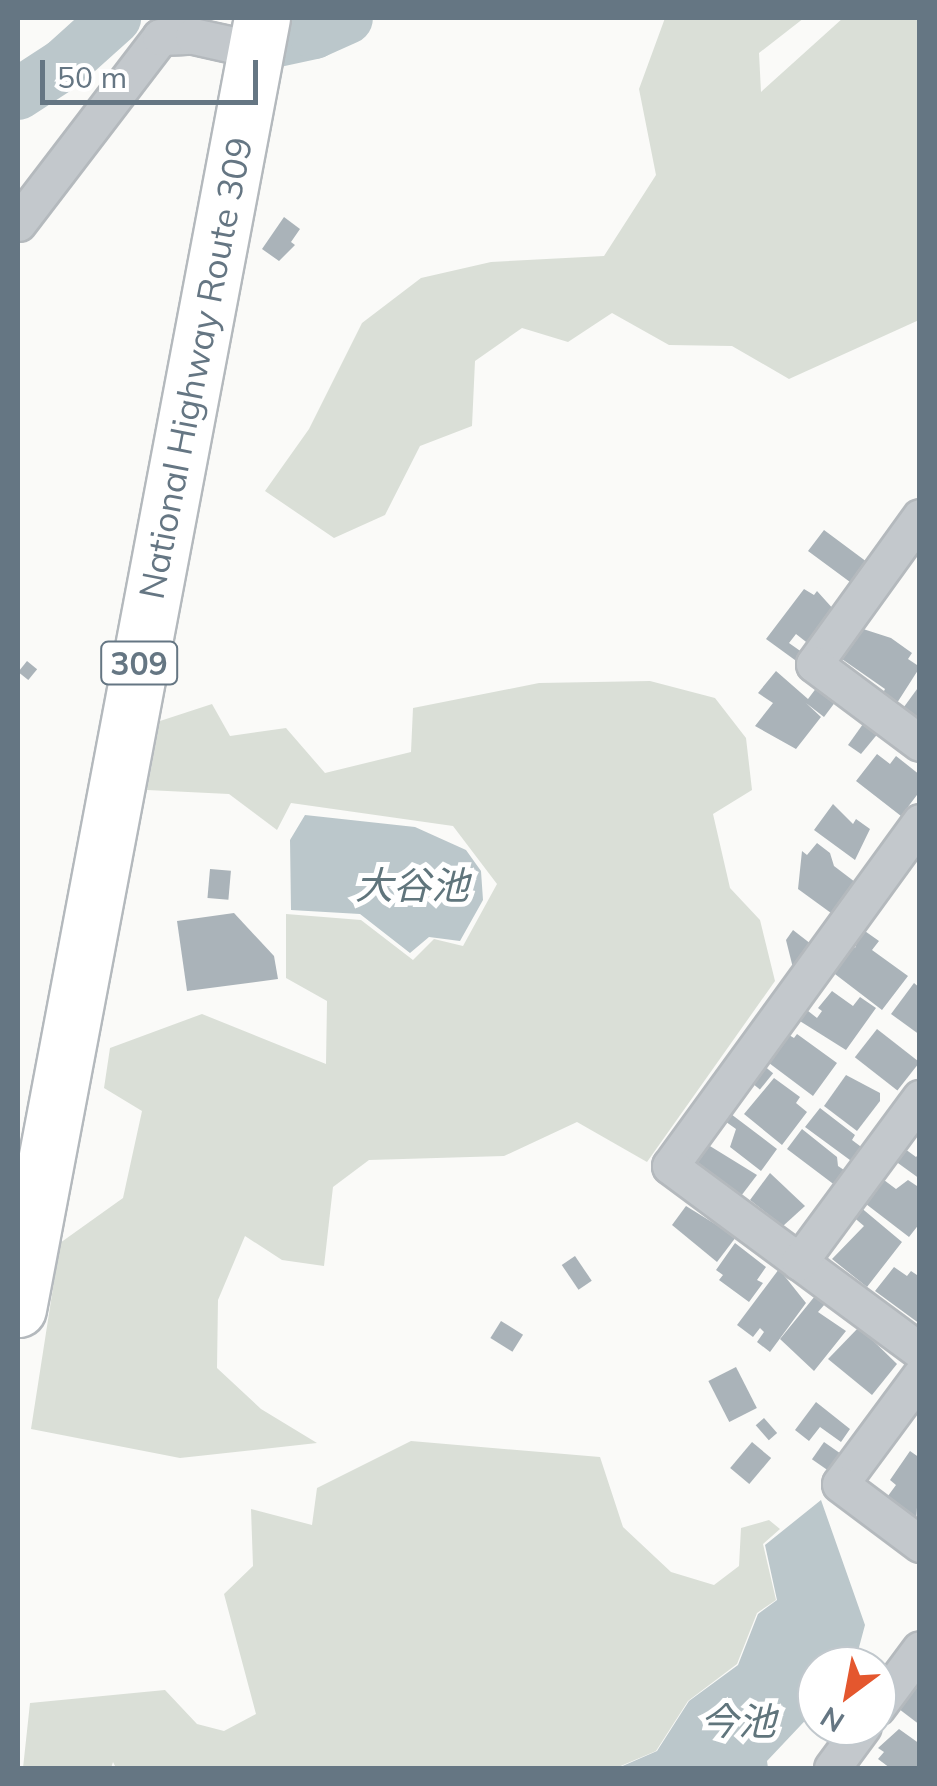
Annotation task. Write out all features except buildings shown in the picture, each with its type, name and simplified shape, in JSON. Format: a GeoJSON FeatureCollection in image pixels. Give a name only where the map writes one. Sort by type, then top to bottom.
{"type":"FeatureCollection","features":[{"type":"Feature","properties":{"kind":"highway","name":"National Highway Route 309"},"geometry":{"type":"LineString","coordinates":[[18,1115],[240,32]]}},
{"type":"Feature","properties":{"kind":"highway","name":"National Highway Route 309"},"geometry":{"type":"LineString","coordinates":[[18,1309],[240,32]]}},
{"type":"Feature","properties":{"kind":"street"},"geometry":{"type":"LineString","coordinates":[[18,223],[150,44],[172,35],[240,32]]}},
{"type":"Feature","properties":{"kind":"street"},"geometry":{"type":"LineString","coordinates":[[920,517],[814,664],[920,742]]}},
{"type":"Feature","properties":{"kind":"street"},"geometry":{"type":"LineString","coordinates":[[920,822],[670,1166],[920,1351]]}},
{"type":"Feature","properties":{"kind":"street"},"geometry":{"type":"LineString","coordinates":[[799,1262],[920,1098]]}},
{"type":"Feature","properties":{"kind":"street"},"geometry":{"type":"LineString","coordinates":[[920,1376],[840,1484],[920,1544]]}},
{"type":"Feature","properties":{"kind":"street"},"geometry":{"type":"LineString","coordinates":[[897,1680],[920,1650]]}},
{"type":"Feature","properties":{"kind":"street"},"geometry":{"type":"LineString","coordinates":[[832,1768],[848,1746]]}},
{"type":"Feature","properties":{"kind":"shaded area"},"geometry":{"type":"Polygon","coordinates":[[[665,18],[804,18],[759,53],[761,92],[843,18],[919,18],[919,320],[789,379],[732,346],[669,345],[612,313],[568,342],[522,328],[475,361],[472,426],[420,446],[385,515],[334,538],[265,491],[309,429],[362,323],[421,278],[491,262],[604,256],[656,175],[639,89],[665,18]]]}},
{"type":"Feature","properties":{"kind":"shaded area"},"geometry":{"type":"Polygon","coordinates":[[[650,681],[715,698],[746,738],[752,790],[713,814],[730,888],[760,920],[775,981],[647,1162],[577,1122],[504,1156],[369,1160],[333,1187],[324,1266],[282,1260],[245,1236],[218,1300],[217,1368],[261,1409],[317,1443],[180,1458],[31,1429],[60,1243],[123,1198],[142,1111],[104,1088],[110,1048],[202,1014],[326,1064],[327,1001],[286,978],[286,914],[361,920],[413,960],[434,939],[463,946],[497,884],[453,826],[291,803],[277,830],[229,794],[147,790],[160,721],[212,704],[230,736],[286,728],[325,773],[411,752],[413,708],[539,683],[650,681]]]}},
{"type":"Feature","properties":{"kind":"shaded area"},"geometry":{"type":"Polygon","coordinates":[[[411,1441],[600,1457],[623,1527],[671,1572],[714,1585],[739,1566],[741,1528],[769,1520],[780,1529],[763,1544],[776,1600],[757,1613],[737,1664],[688,1701],[656,1751],[616,1768],[116,1768],[113,1762],[111,1768],[23,1768],[30,1703],[165,1690],[197,1724],[224,1731],[256,1714],[224,1594],[253,1566],[251,1509],[312,1525],[317,1488],[411,1441]]]}},
{"type":"Feature","properties":{"kind":"water","name":"大谷池"},"geometry":{"type":"Polygon","coordinates":[[[305,815],[415,827],[466,850],[481,871],[483,900],[460,941],[429,937],[410,953],[360,914],[291,910],[290,840],[305,815]]]}},
{"type":"Feature","properties":{"kind":"water","name":"今池"},"geometry":{"type":"Polygon","coordinates":[[[821,1500],[865,1625],[859,1646],[797,1646],[797,1729],[767,1761],[768,1768],[618,1768],[657,1751],[689,1701],[738,1665],[758,1614],[777,1600],[765,1545],[821,1500]]]}},
{"type":"Feature","properties":{"kind":"waterway"},"geometry":{"type":"LineString","coordinates":[[18,94],[64,64],[115,18]]}},
{"type":"Feature","properties":{"kind":"waterway"},"geometry":{"type":"LineString","coordinates":[[277,41],[314,33],[347,18]]}}]}
